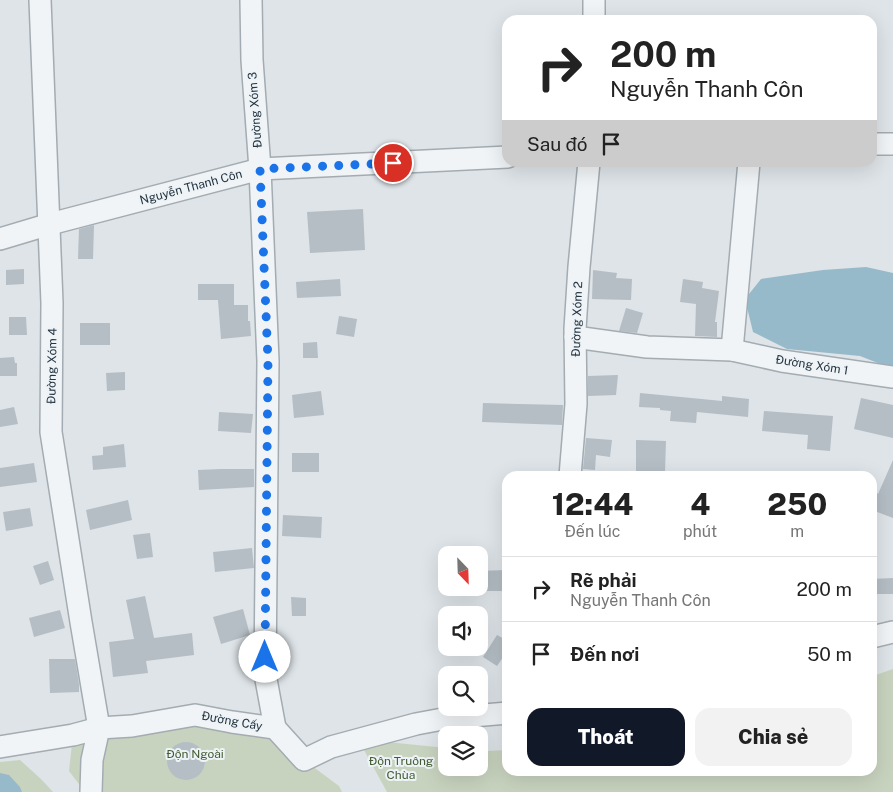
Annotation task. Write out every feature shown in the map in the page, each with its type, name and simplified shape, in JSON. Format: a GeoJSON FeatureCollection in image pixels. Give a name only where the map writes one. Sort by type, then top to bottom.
{"type":"FeatureCollection","features":[{"type":"Feature","properties":{"kind":"street","name":"Đường Xóm 4"},"geometry":{"type":"LineString","coordinates":[[40,0],[50,224],[52,303],[51,432],[99,728]]}},
{"type":"Feature","properties":{"kind":"street","name":"Đường Xóm 3"},"geometry":{"type":"LineString","coordinates":[[251,0],[252,60],[260,169],[268,361],[266,674],[275,728]]}},
{"type":"Feature","properties":{"kind":"street"},"geometry":{"type":"LineString","coordinates":[[594,0],[594,15]]}},
{"type":"Feature","properties":{"kind":"street"},"geometry":{"type":"LineString","coordinates":[[877,144],[893,144]]}},
{"type":"Feature","properties":{"kind":"street","name":"Nguyễn Thanh Côn"},"geometry":{"type":"LineString","coordinates":[[0,239],[260,169],[502,157]]}},
{"type":"Feature","properties":{"kind":"street","name":"Đường Xóm 2"},"geometry":{"type":"LineString","coordinates":[[570,471],[576,404],[575,337],[579,267],[589,167]]}},
{"type":"Feature","properties":{"kind":"street"},"geometry":{"type":"LineString","coordinates":[[732,350],[749,167]]}},
{"type":"Feature","properties":{"kind":"street","name":"Đường Xóm 1"},"geometry":{"type":"LineString","coordinates":[[575,337],[647,347],[732,350],[782,361],[893,377]]}},
{"type":"Feature","properties":{"kind":"street"},"geometry":{"type":"LineString","coordinates":[[877,636],[893,632]]}},
{"type":"Feature","properties":{"kind":"street","name":"Đường Cấy"},"geometry":{"type":"LineString","coordinates":[[0,747],[73,736],[99,728],[132,726],[195,715],[275,728],[304,760],[331,747],[416,724],[448,718],[502,714]]}},
{"type":"Feature","properties":{"kind":"street"},"geometry":{"type":"LineString","coordinates":[[91,792],[92,760],[99,728]]}},
{"type":"Feature","properties":{"kind":"green space","name":"Độn Truông Chùa"},"geometry":{"type":"Polygon","coordinates":[[[893,669],[893,792],[387,792],[358,739],[438,747],[438,776],[488,776],[488,751],[502,750],[502,776],[877,776],[877,675],[893,669]]]}},
{"type":"Feature","properties":{"kind":"green space","name":"Độn Ngoài"},"geometry":{"type":"Polygon","coordinates":[[[195,715],[275,728],[304,760],[339,786],[342,792],[85,792],[69,771],[73,735],[195,715]]]}},
{"type":"Feature","properties":{"kind":"green space"},"geometry":{"type":"Polygon","coordinates":[[[20,760],[53,792],[0,792],[0,762],[20,760]]]}},
{"type":"Feature","properties":{"kind":"water"},"geometry":{"type":"Polygon","coordinates":[[[866,267],[893,273],[893,367],[888,367],[860,356],[787,349],[753,332],[745,299],[761,279],[823,270],[866,267]]]}},
{"type":"Feature","properties":{"kind":"water"},"geometry":{"type":"Polygon","coordinates":[[[0,773],[9,775],[22,792],[0,792],[0,773]]]}},
{"type":"Feature","properties":{"kind":"building"},"geometry":{"type":"Polygon","coordinates":[[[363,209],[365,250],[310,253],[307,212],[363,209]]]}},
{"type":"Feature","properties":{"kind":"building"},"geometry":{"type":"Polygon","coordinates":[[[94,225],[93,259],[78,259],[79,229],[94,225]]]}},
{"type":"Feature","properties":{"kind":"building"},"geometry":{"type":"Polygon","coordinates":[[[24,269],[24,284],[6,285],[6,270],[24,269]]]}},
{"type":"Feature","properties":{"kind":"building"},"geometry":{"type":"Polygon","coordinates":[[[593,270],[617,273],[616,278],[632,279],[631,300],[592,299],[593,270]]]}},
{"type":"Feature","properties":{"kind":"building"},"geometry":{"type":"Polygon","coordinates":[[[340,279],[341,296],[297,298],[296,282],[340,279]]]}},
{"type":"Feature","properties":{"kind":"building"},"geometry":{"type":"Polygon","coordinates":[[[683,279],[703,282],[702,288],[719,291],[715,322],[717,322],[717,337],[695,336],[696,304],[680,302],[683,279]]]}},
{"type":"Feature","properties":{"kind":"building"},"geometry":{"type":"Polygon","coordinates":[[[198,284],[234,284],[234,305],[248,305],[248,321],[250,321],[251,336],[221,339],[218,300],[198,300],[198,284]]]}},
{"type":"Feature","properties":{"kind":"building"},"geometry":{"type":"Polygon","coordinates":[[[626,308],[643,313],[637,333],[619,331],[626,308]]]}},
{"type":"Feature","properties":{"kind":"building"},"geometry":{"type":"Polygon","coordinates":[[[339,316],[357,319],[354,337],[336,334],[339,316]]]}},
{"type":"Feature","properties":{"kind":"building"},"geometry":{"type":"Polygon","coordinates":[[[9,317],[26,317],[27,335],[9,335],[9,317]]]}},
{"type":"Feature","properties":{"kind":"building"},"geometry":{"type":"Polygon","coordinates":[[[80,323],[110,323],[110,345],[80,345],[80,323]]]}},
{"type":"Feature","properties":{"kind":"building"},"geometry":{"type":"Polygon","coordinates":[[[317,342],[318,358],[303,358],[303,343],[317,342]]]}},
{"type":"Feature","properties":{"kind":"building"},"geometry":{"type":"Polygon","coordinates":[[[14,357],[15,363],[17,363],[17,376],[0,376],[0,358],[14,357]]]}},
{"type":"Feature","properties":{"kind":"building"},"geometry":{"type":"Polygon","coordinates":[[[125,372],[125,390],[107,391],[106,373],[125,372]]]}},
{"type":"Feature","properties":{"kind":"building"},"geometry":{"type":"Polygon","coordinates":[[[618,375],[616,395],[588,396],[588,376],[618,375]]]}},
{"type":"Feature","properties":{"kind":"building"},"geometry":{"type":"Polygon","coordinates":[[[321,391],[324,415],[294,418],[292,395],[321,391]]]}},
{"type":"Feature","properties":{"kind":"building"},"geometry":{"type":"Polygon","coordinates":[[[640,393],[722,401],[722,396],[749,399],[748,417],[697,412],[696,423],[670,421],[671,411],[660,410],[660,408],[639,407],[640,393]]]}},
{"type":"Feature","properties":{"kind":"building"},"geometry":{"type":"Polygon","coordinates":[[[861,398],[893,405],[893,438],[854,429],[861,398]]]}},
{"type":"Feature","properties":{"kind":"building"},"geometry":{"type":"Polygon","coordinates":[[[483,403],[563,405],[562,425],[482,422],[483,403]]]}},
{"type":"Feature","properties":{"kind":"building"},"geometry":{"type":"Polygon","coordinates":[[[14,407],[18,424],[0,427],[0,410],[14,407]]]}},
{"type":"Feature","properties":{"kind":"building"},"geometry":{"type":"Polygon","coordinates":[[[764,411],[833,416],[830,451],[807,449],[808,435],[762,431],[764,411]]]}},
{"type":"Feature","properties":{"kind":"building"},"geometry":{"type":"Polygon","coordinates":[[[219,412],[253,414],[251,433],[218,431],[219,412]]]}},
{"type":"Feature","properties":{"kind":"building"},"geometry":{"type":"Polygon","coordinates":[[[586,438],[612,440],[610,457],[596,455],[595,470],[583,469],[586,438]]]}},
{"type":"Feature","properties":{"kind":"building"},"geometry":{"type":"Polygon","coordinates":[[[636,440],[666,441],[665,471],[636,471],[636,440]]]}},
{"type":"Feature","properties":{"kind":"building"},"geometry":{"type":"Polygon","coordinates":[[[124,444],[126,467],[93,470],[92,456],[103,455],[103,447],[124,444]]]}},
{"type":"Feature","properties":{"kind":"building"},"geometry":{"type":"Polygon","coordinates":[[[292,453],[319,453],[319,472],[292,472],[292,453]]]}},
{"type":"Feature","properties":{"kind":"building"},"geometry":{"type":"Polygon","coordinates":[[[893,460],[893,518],[877,512],[878,494],[893,460]]]}},
{"type":"Feature","properties":{"kind":"building"},"geometry":{"type":"Polygon","coordinates":[[[34,463],[37,482],[0,487],[0,468],[34,463]]]}},
{"type":"Feature","properties":{"kind":"building"},"geometry":{"type":"Polygon","coordinates":[[[254,469],[254,487],[199,490],[198,470],[254,469]]]}},
{"type":"Feature","properties":{"kind":"building"},"geometry":{"type":"Polygon","coordinates":[[[128,500],[132,520],[90,530],[86,510],[128,500]]]}},
{"type":"Feature","properties":{"kind":"building"},"geometry":{"type":"Polygon","coordinates":[[[30,508],[33,526],[6,531],[3,512],[30,508]]]}},
{"type":"Feature","properties":{"kind":"building"},"geometry":{"type":"Polygon","coordinates":[[[283,515],[322,517],[321,538],[282,536],[283,515]]]}},
{"type":"Feature","properties":{"kind":"building"},"geometry":{"type":"Polygon","coordinates":[[[150,533],[153,557],[137,559],[133,535],[150,533]]]}},
{"type":"Feature","properties":{"kind":"building"},"geometry":{"type":"Polygon","coordinates":[[[252,548],[254,568],[215,572],[213,552],[252,548]]]}},
{"type":"Feature","properties":{"kind":"building"},"geometry":{"type":"Polygon","coordinates":[[[48,561],[54,580],[40,585],[33,566],[48,561]]]}},
{"type":"Feature","properties":{"kind":"building"},"geometry":{"type":"Polygon","coordinates":[[[502,570],[502,591],[488,591],[488,571],[502,570]]]}},
{"type":"Feature","properties":{"kind":"building"},"geometry":{"type":"Polygon","coordinates":[[[893,578],[893,594],[877,594],[877,579],[893,578]]]}},
{"type":"Feature","properties":{"kind":"building"},"geometry":{"type":"Polygon","coordinates":[[[145,596],[154,638],[192,633],[194,655],[146,661],[148,673],[113,677],[109,642],[134,639],[126,600],[145,596]]]}},
{"type":"Feature","properties":{"kind":"building"},"geometry":{"type":"Polygon","coordinates":[[[291,597],[306,598],[306,616],[292,616],[291,597]]]}},
{"type":"Feature","properties":{"kind":"building"},"geometry":{"type":"Polygon","coordinates":[[[243,609],[250,635],[221,644],[213,617],[243,609]]]}},
{"type":"Feature","properties":{"kind":"building"},"geometry":{"type":"Polygon","coordinates":[[[60,610],[65,628],[34,637],[29,618],[60,610]]]}},
{"type":"Feature","properties":{"kind":"building"},"geometry":{"type":"Polygon","coordinates":[[[497,635],[502,638],[502,659],[497,666],[483,657],[488,656],[488,649],[497,635]]]}},
{"type":"Feature","properties":{"kind":"building"},"geometry":{"type":"Polygon","coordinates":[[[49,659],[75,659],[79,692],[50,693],[49,659]]]}},
{"type":"Feature","properties":{"kind":"building"},"geometry":{"type":"Polygon","coordinates":[[[186,742],[200,747],[205,761],[200,775],[186,780],[172,775],[167,761],[172,747],[186,742]]]}},
{"type":"Feature","properties":{"kind":"route"},"geometry":{"type":"LineString","coordinates":[[265,657],[268,361],[260,169],[393,163]]}}]}
